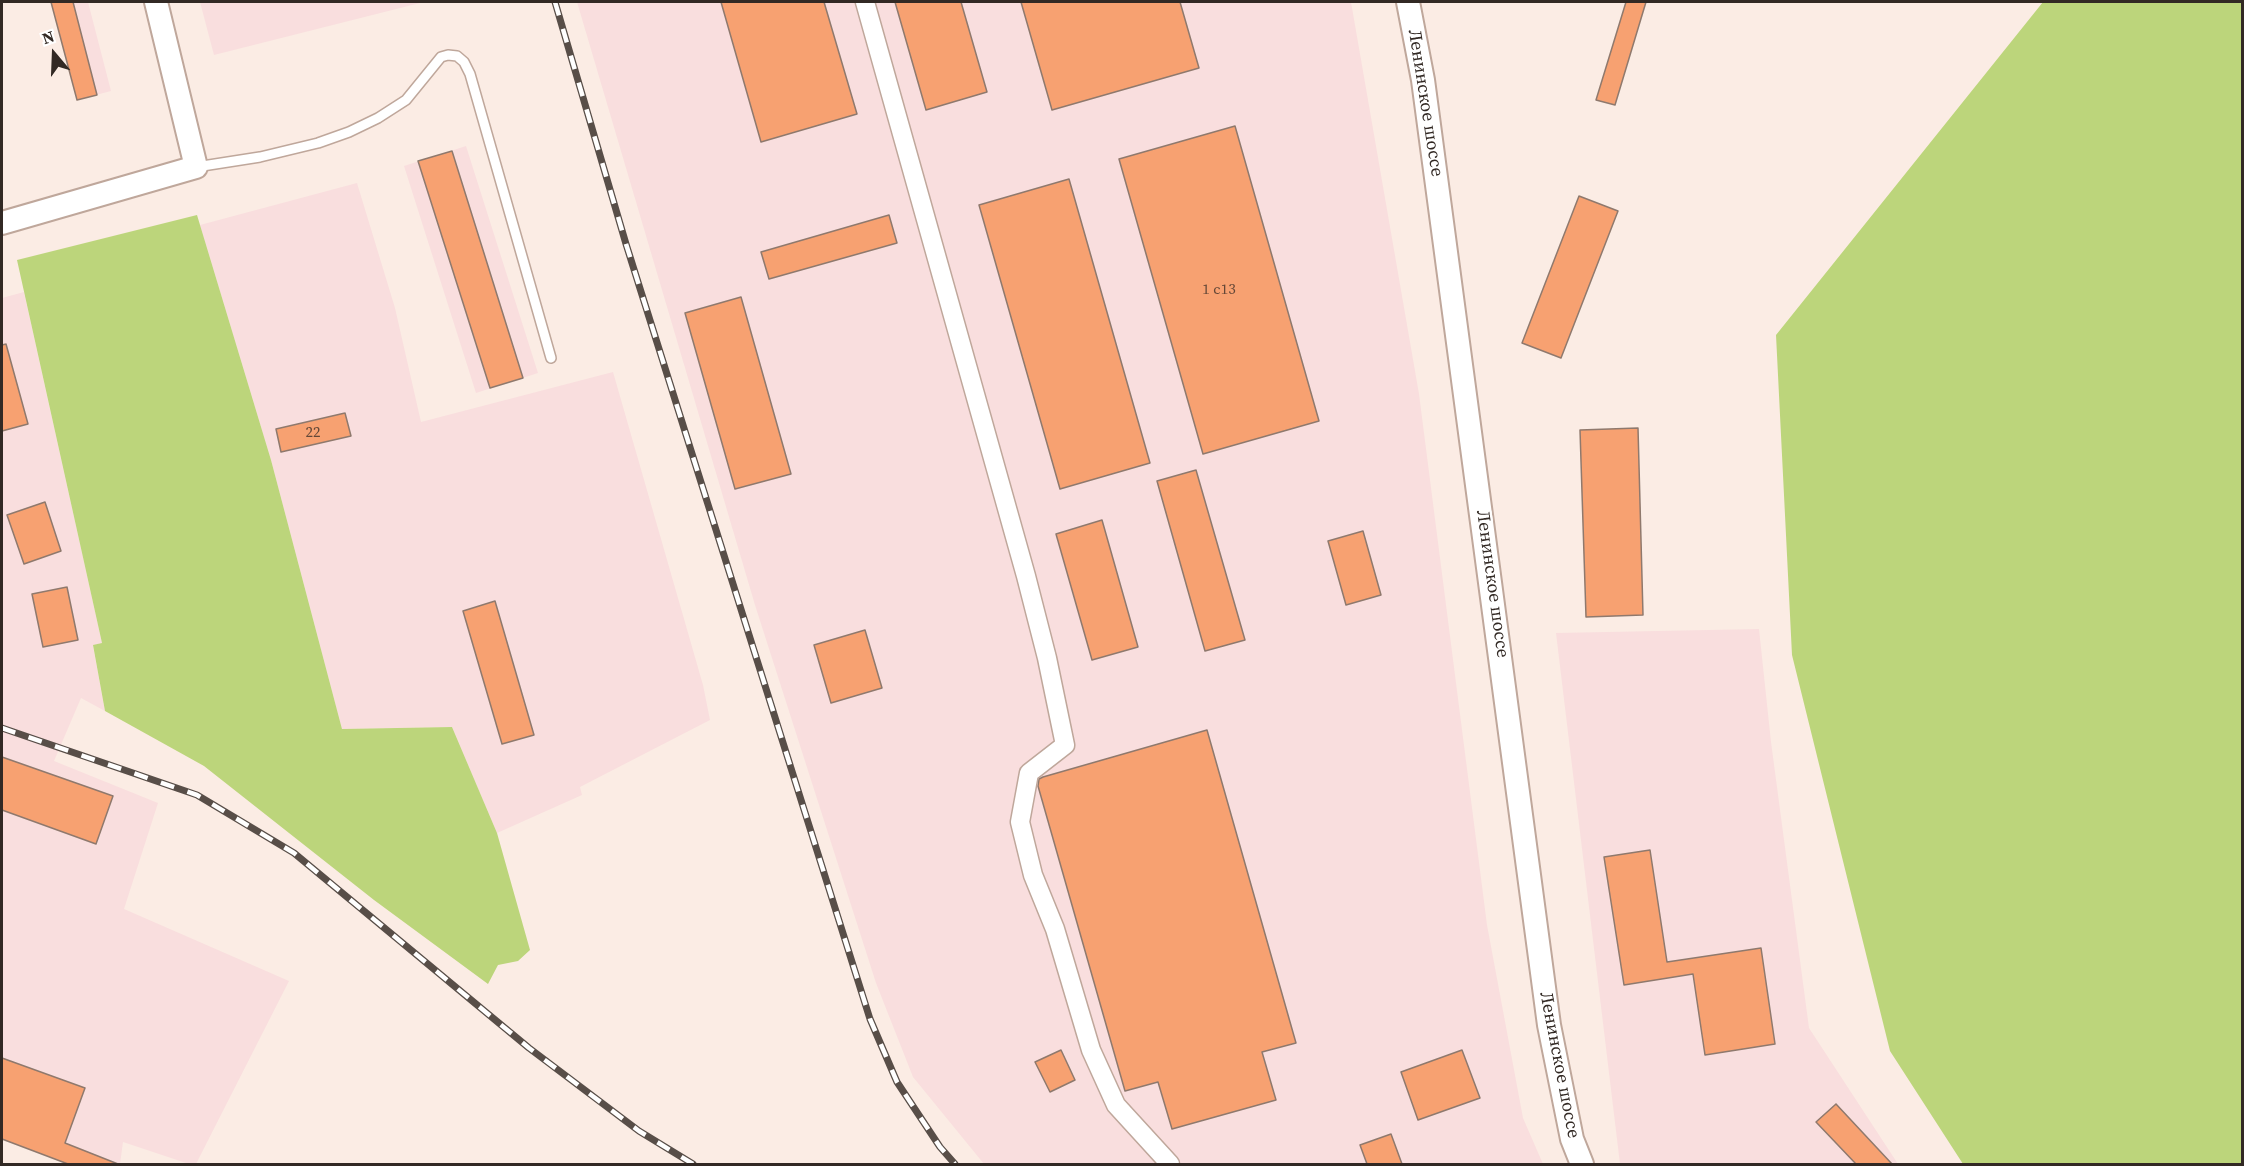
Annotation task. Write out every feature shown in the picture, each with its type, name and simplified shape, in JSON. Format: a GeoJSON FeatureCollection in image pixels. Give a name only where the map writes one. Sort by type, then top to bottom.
{"type":"FeatureCollection","features":[{"type":"Feature","properties":{"kind":"street"},"geometry":{"type":"LineString","coordinates":[[2,223],[196,167],[156,2]]}},
{"type":"Feature","properties":{"kind":"street"},"geometry":{"type":"LineString","coordinates":[[865,2],[1026,576],[1047,658],[1065,745],[1029,773],[1020,822],[1033,875],[1055,929],[1091,1050],[1116,1105],[1170,1164]]}},
{"type":"Feature","properties":{"kind":"street","name":"Ленинское шоссе"},"geometry":{"type":"LineString","coordinates":[[1408,2],[1423,80],[1549,1025],[1572,1139],[1582,1164]]}},
{"type":"Feature","properties":{"kind":"lane"},"geometry":{"type":"LineString","coordinates":[[196,167],[260,157],[318,143],[349,132],[378,118],[406,100],[441,57],[457,56],[464,62],[470,74],[552,358]]}},
{"type":"Feature","properties":{"kind":"shaded area"},"geometry":{"type":"Polygon","coordinates":[[[51,2],[88,2],[111,91],[77,100],[51,2]]]}},
{"type":"Feature","properties":{"kind":"shaded area"},"geometry":{"type":"Polygon","coordinates":[[[200,2],[424,2],[214,55],[200,2]]]}},
{"type":"Feature","properties":{"kind":"shaded area"},"geometry":{"type":"Polygon","coordinates":[[[577,2],[1351,2],[1419,394],[1487,925],[1523,1118],[1543,1164],[984,1164],[913,1077],[876,983],[755,605],[577,2]]]}},
{"type":"Feature","properties":{"kind":"shaded area"},"geometry":{"type":"Polygon","coordinates":[[[466,146],[538,373],[476,393],[404,166],[466,146]]]}},
{"type":"Feature","properties":{"kind":"shaded area"},"geometry":{"type":"Polygon","coordinates":[[[357,183],[395,308],[421,422],[613,372],[703,685],[710,720],[580,787],[582,795],[497,833],[452,727],[342,729],[271,460],[200,225],[357,183]]]}},
{"type":"Feature","properties":{"kind":"shaded area"},"geometry":{"type":"Polygon","coordinates":[[[24,292],[102,643],[93,646],[105,711],[81,698],[54,761],[158,803],[124,909],[289,981],[196,1164],[189,1164],[123,1142],[120,1164],[68,1164],[2,1139],[2,298],[24,292]]]}},
{"type":"Feature","properties":{"kind":"shaded area"},"geometry":{"type":"Polygon","coordinates":[[[1759,629],[1771,742],[1809,1028],[1898,1164],[1620,1164],[1556,633],[1759,629]]]}},
{"type":"Feature","properties":{"kind":"green space"},"geometry":{"type":"Polygon","coordinates":[[[2043,2],[2242,2],[2242,1164],[1963,1164],[1890,1051],[1792,655],[1776,335],[2043,2]]]}},
{"type":"Feature","properties":{"kind":"green space"},"geometry":{"type":"Polygon","coordinates":[[[197,215],[271,460],[342,729],[452,727],[497,833],[530,950],[518,961],[498,965],[488,984],[374,900],[204,766],[105,711],[93,645],[102,643],[17,260],[197,215]]]}},
{"type":"Feature","properties":{"kind":"building"},"geometry":{"type":"Polygon","coordinates":[[[51,2],[73,2],[97,95],[77,100],[51,2]]]}},
{"type":"Feature","properties":{"kind":"building"},"geometry":{"type":"Polygon","coordinates":[[[721,2],[824,2],[857,114],[761,142],[721,2]]]}},
{"type":"Feature","properties":{"kind":"building"},"geometry":{"type":"Polygon","coordinates":[[[895,2],[961,2],[987,92],[926,110],[895,2]]]}},
{"type":"Feature","properties":{"kind":"building"},"geometry":{"type":"Polygon","coordinates":[[[1021,2],[1180,2],[1199,68],[1052,110],[1021,2]]]}},
{"type":"Feature","properties":{"kind":"building"},"geometry":{"type":"Polygon","coordinates":[[[1626,2],[1646,2],[1615,105],[1596,100],[1626,2]]]}},
{"type":"Feature","properties":{"kind":"building"},"geometry":{"type":"Polygon","coordinates":[[[1235,126],[1319,421],[1203,454],[1119,159],[1235,126]]]}},
{"type":"Feature","properties":{"kind":"building"},"geometry":{"type":"Polygon","coordinates":[[[452,151],[523,378],[490,388],[418,161],[452,151]]]}},
{"type":"Feature","properties":{"kind":"building"},"geometry":{"type":"Polygon","coordinates":[[[1069,179],[1150,463],[1060,489],[979,205],[1069,179]]]}},
{"type":"Feature","properties":{"kind":"building"},"geometry":{"type":"Polygon","coordinates":[[[1579,196],[1618,211],[1561,358],[1522,343],[1579,196]]]}},
{"type":"Feature","properties":{"kind":"building"},"geometry":{"type":"Polygon","coordinates":[[[889,215],[897,243],[769,279],[761,252],[889,215]]]}},
{"type":"Feature","properties":{"kind":"building"},"geometry":{"type":"Polygon","coordinates":[[[741,297],[791,474],[735,489],[685,313],[741,297]]]}},
{"type":"Feature","properties":{"kind":"building"},"geometry":{"type":"Polygon","coordinates":[[[6,344],[28,424],[2,431],[2,345],[6,344]]]}},
{"type":"Feature","properties":{"kind":"building"},"geometry":{"type":"Polygon","coordinates":[[[345,413],[351,436],[281,452],[276,429],[345,413]]]}},
{"type":"Feature","properties":{"kind":"building"},"geometry":{"type":"Polygon","coordinates":[[[1638,428],[1643,615],[1586,617],[1580,430],[1638,428]]]}},
{"type":"Feature","properties":{"kind":"building"},"geometry":{"type":"Polygon","coordinates":[[[1196,470],[1245,640],[1205,651],[1157,481],[1196,470]]]}},
{"type":"Feature","properties":{"kind":"building"},"geometry":{"type":"Polygon","coordinates":[[[45,502],[61,551],[24,564],[7,515],[45,502]]]}},
{"type":"Feature","properties":{"kind":"building"},"geometry":{"type":"Polygon","coordinates":[[[1102,520],[1138,647],[1092,660],[1056,534],[1102,520]]]}},
{"type":"Feature","properties":{"kind":"building"},"geometry":{"type":"Polygon","coordinates":[[[1363,531],[1381,595],[1346,605],[1328,541],[1363,531]]]}},
{"type":"Feature","properties":{"kind":"building"},"geometry":{"type":"Polygon","coordinates":[[[67,587],[78,640],[43,647],[32,594],[67,587]]]}},
{"type":"Feature","properties":{"kind":"building"},"geometry":{"type":"Polygon","coordinates":[[[495,601],[534,735],[502,744],[463,611],[495,601]]]}},
{"type":"Feature","properties":{"kind":"building"},"geometry":{"type":"Polygon","coordinates":[[[865,630],[882,688],[831,703],[814,645],[865,630]]]}},
{"type":"Feature","properties":{"kind":"building"},"geometry":{"type":"Polygon","coordinates":[[[1207,730],[1296,1043],[1262,1052],[1276,1100],[1172,1129],[1158,1082],[1125,1091],[1038,786],[1039,779],[1043,777],[1207,730]]]}},
{"type":"Feature","properties":{"kind":"building"},"geometry":{"type":"Polygon","coordinates":[[[2,757],[113,796],[96,844],[2,810],[2,757]]]}},
{"type":"Feature","properties":{"kind":"building"},"geometry":{"type":"Polygon","coordinates":[[[1650,850],[1667,962],[1761,948],[1775,1044],[1705,1055],[1693,974],[1624,985],[1604,857],[1650,850]]]}},
{"type":"Feature","properties":{"kind":"building"},"geometry":{"type":"Polygon","coordinates":[[[1061,1050],[1075,1080],[1050,1092],[1035,1062],[1061,1050]]]}},
{"type":"Feature","properties":{"kind":"building"},"geometry":{"type":"Polygon","coordinates":[[[1462,1050],[1480,1098],[1418,1120],[1401,1072],[1462,1050]]]}},
{"type":"Feature","properties":{"kind":"building"},"geometry":{"type":"Polygon","coordinates":[[[2,1058],[85,1088],[65,1143],[118,1164],[68,1164],[2,1139],[2,1058]]]}},
{"type":"Feature","properties":{"kind":"building"},"geometry":{"type":"Polygon","coordinates":[[[1836,1104],[1892,1164],[1856,1164],[1816,1122],[1836,1104]]]}},
{"type":"Feature","properties":{"kind":"building"},"geometry":{"type":"Polygon","coordinates":[[[1391,1134],[1402,1164],[1367,1164],[1360,1145],[1391,1134]]]}},
{"type":"Feature","properties":{"kind":"railway"},"geometry":{"type":"LineString","coordinates":[[555,2],[626,244],[870,1019],[897,1082],[940,1147],[955,1164]]}},
{"type":"Feature","properties":{"kind":"railway"},"geometry":{"type":"LineString","coordinates":[[2,728],[197,795],[294,853],[529,1048],[639,1131],[693,1164]]}}]}
